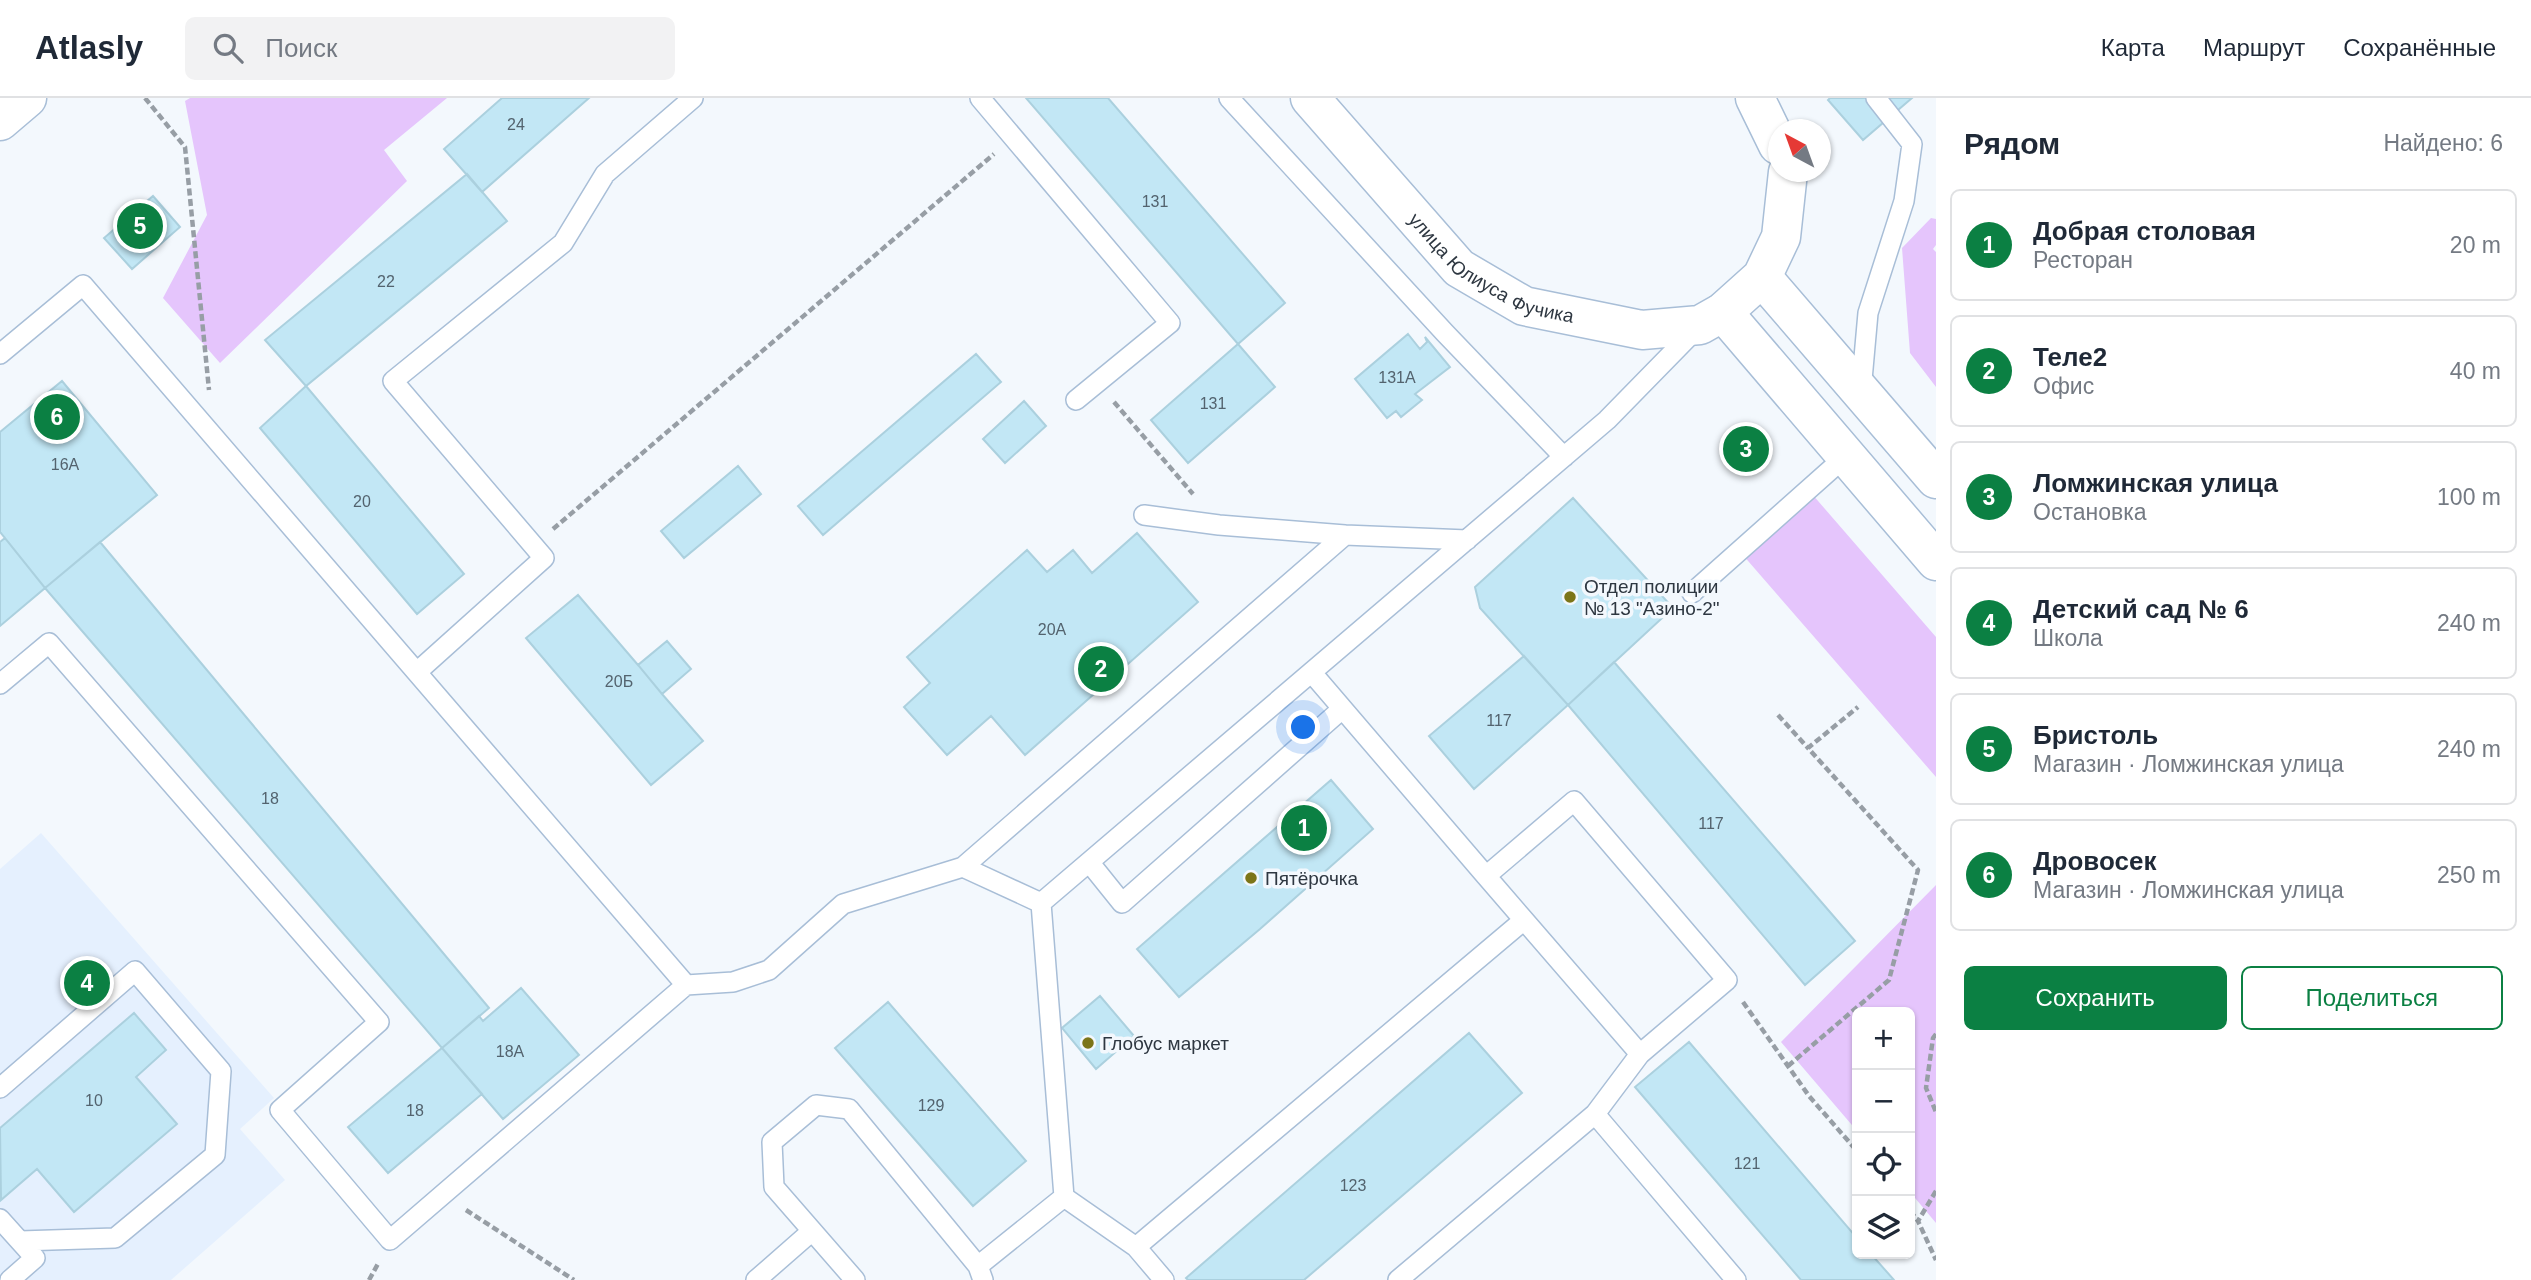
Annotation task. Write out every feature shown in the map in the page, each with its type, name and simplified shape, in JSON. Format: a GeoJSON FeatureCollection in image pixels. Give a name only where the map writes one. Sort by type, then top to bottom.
{"type":"FeatureCollection","features":[{"type":"Feature","properties":{"kind":"main road"},"geometry":{"type":"LineString","coordinates":[[0,121],[27,98]]}},
{"type":"Feature","properties":{"kind":"main road","name":"улица Юлиуса Фучика"},"geometry":{"type":"LineString","coordinates":[[1310,98],[1459,268],[1524,306],[1642,330],[1711,318]]}},
{"type":"Feature","properties":{"kind":"main road"},"geometry":{"type":"LineString","coordinates":[[1755,98],[1768,123]]}},
{"type":"Feature","properties":{"kind":"main road"},"geometry":{"type":"LineString","coordinates":[[1787,182],[1781,237],[1762,278],[1711,318],[1846,456],[1936,561]]}},
{"type":"Feature","properties":{"kind":"main road"},"geometry":{"type":"LineString","coordinates":[[1762,278],[1861,392],[1932,466]]}},
{"type":"Feature","properties":{"kind":"lane"},"geometry":{"type":"LineString","coordinates":[[417,672],[544,558],[393,382],[563,243],[605,174],[693,98]]}},
{"type":"Feature","properties":{"kind":"lane"},"geometry":{"type":"LineString","coordinates":[[981,98],[1170,323],[1076,400]]}},
{"type":"Feature","properties":{"kind":"lane"},"geometry":{"type":"LineString","coordinates":[[1229,98],[1445,333],[1564,457]]}},
{"type":"Feature","properties":{"kind":"lane"},"geometry":{"type":"LineString","coordinates":[[1861,392],[1868,313],[1905,201],[1912,144],[1876,98]]}},
{"type":"Feature","properties":{"kind":"lane"},"geometry":{"type":"LineString","coordinates":[[0,355],[83,285],[686,985]]}},
{"type":"Feature","properties":{"kind":"lane"},"geometry":{"type":"LineString","coordinates":[[1041,903],[1607,420],[1711,318]]}},
{"type":"Feature","properties":{"kind":"lane"},"geometry":{"type":"LineString","coordinates":[[1692,593],[1846,456]]}},
{"type":"Feature","properties":{"kind":"lane"},"geometry":{"type":"LineString","coordinates":[[1144,515],[1219,525],[1345,536],[1467,540]]}},
{"type":"Feature","properties":{"kind":"lane"},"geometry":{"type":"LineString","coordinates":[[0,684],[50,643],[379,1022],[280,1110],[390,1240],[686,985],[733,982],[769,970],[844,904],[962,867],[1345,536]]}},
{"type":"Feature","properties":{"kind":"lane"},"geometry":{"type":"LineString","coordinates":[[1312,673],[1640,1054]]}},
{"type":"Feature","properties":{"kind":"lane"},"geometry":{"type":"LineString","coordinates":[[1089,862],[1122,903],[1342,709]]}},
{"type":"Feature","properties":{"kind":"lane"},"geometry":{"type":"LineString","coordinates":[[1398,1280],[1595,1114],[1640,1054],[1727,980],[1574,801],[1486,876]]}},
{"type":"Feature","properties":{"kind":"lane"},"geometry":{"type":"LineString","coordinates":[[962,867],[1041,903]]}},
{"type":"Feature","properties":{"kind":"lane"},"geometry":{"type":"LineString","coordinates":[[1041,903],[1064,1197]]}},
{"type":"Feature","properties":{"kind":"lane"},"geometry":{"type":"LineString","coordinates":[[1136,1247],[1524,920]]}},
{"type":"Feature","properties":{"kind":"lane"},"geometry":{"type":"LineString","coordinates":[[0,1088],[135,971],[221,1072],[215,1155],[115,1238],[20,1241]]}},
{"type":"Feature","properties":{"kind":"lane"},"geometry":{"type":"LineString","coordinates":[[855,1280],[774,1187],[772,1142],[816,1105],[849,1109],[981,1273],[1064,1197]]}},
{"type":"Feature","properties":{"kind":"lane"},"geometry":{"type":"LineString","coordinates":[[1595,1114],[1736,1280]]}},
{"type":"Feature","properties":{"kind":"lane"},"geometry":{"type":"LineString","coordinates":[[1064,1197],[1136,1247],[1164,1280]]}},
{"type":"Feature","properties":{"kind":"lane"},"geometry":{"type":"LineString","coordinates":[[0,1219],[35,1258],[10,1280]]}},
{"type":"Feature","properties":{"kind":"lane"},"geometry":{"type":"LineString","coordinates":[[755,1280],[812,1231]]}},
{"type":"Feature","properties":{"kind":"path"},"geometry":{"type":"LineString","coordinates":[[145,98],[185,147],[214,438]]}},
{"type":"Feature","properties":{"kind":"path"},"geometry":{"type":"LineString","coordinates":[[534,546],[1014,137]]}},
{"type":"Feature","properties":{"kind":"path"},"geometry":{"type":"LineString","coordinates":[[1097,383],[1219,525]]}},
{"type":"Feature","properties":{"kind":"path"},"geometry":{"type":"LineString","coordinates":[[1808,748],[1858,707]]}},
{"type":"Feature","properties":{"kind":"path"},"geometry":{"type":"LineString","coordinates":[[1778,715],[1918,870],[1889,980],[1788,1066]]}},
{"type":"Feature","properties":{"kind":"path"},"geometry":{"type":"LineString","coordinates":[[1727,980],[1809,1096],[1852,1145]]}},
{"type":"Feature","properties":{"kind":"path"},"geometry":{"type":"LineString","coordinates":[[1936,1034],[1933,1038],[1926,1088],[1936,1111]]}},
{"type":"Feature","properties":{"kind":"path"},"geometry":{"type":"LineString","coordinates":[[1918,1221],[1936,1191]]}},
{"type":"Feature","properties":{"kind":"path"},"geometry":{"type":"LineString","coordinates":[[442,1195],[574,1280]]}},
{"type":"Feature","properties":{"kind":"path"},"geometry":{"type":"LineString","coordinates":[[1915,1217],[1936,1260]]}},
{"type":"Feature","properties":{"kind":"shaded area"},"geometry":{"type":"Polygon","coordinates":[[[190,98],[447,98],[384,150],[407,181],[220,363],[163,298],[207,215],[185,101],[190,98]]]}},
{"type":"Feature","properties":{"kind":"shaded area"},"geometry":{"type":"Polygon","coordinates":[[[1931,218],[1936,219],[1936,245],[1933,249],[1936,252],[1936,387],[1910,353],[1902,248],[1931,218]]]}},
{"type":"Feature","properties":{"kind":"shaded area"},"geometry":{"type":"Polygon","coordinates":[[[1812,494],[1936,637],[1936,777],[1742,554],[1812,494]]]}},
{"type":"Feature","properties":{"kind":"shaded area"},"geometry":{"type":"Polygon","coordinates":[[[41,833],[274,1098],[240,1129],[285,1180],[171,1280],[0,1280],[0,869],[41,833]]]}},
{"type":"Feature","properties":{"kind":"shaded area"},"geometry":{"type":"Polygon","coordinates":[[[1936,885],[1936,1223],[1915,1198],[1915,1007],[1852,1007],[1852,1125],[1781,1042],[1936,885]]]}},
{"type":"Feature","properties":{"kind":"building"},"geometry":{"type":"Polygon","coordinates":[[[502,98],[589,98],[482,192],[444,149],[502,98]]]}},
{"type":"Feature","properties":{"kind":"building"},"geometry":{"type":"Polygon","coordinates":[[[1026,98],[1108,98],[1285,303],[1238,344],[1026,98]]]}},
{"type":"Feature","properties":{"kind":"building"},"geometry":{"type":"Polygon","coordinates":[[[1912,98],[1863,140],[1828,100],[1912,98]]]}},
{"type":"Feature","properties":{"kind":"building"},"geometry":{"type":"Polygon","coordinates":[[[467,174],[507,221],[306,386],[265,340],[467,174]]]}},
{"type":"Feature","properties":{"kind":"building"},"geometry":{"type":"Polygon","coordinates":[[[153,196],[180,227],[132,269],[104,238],[153,196]]]}},
{"type":"Feature","properties":{"kind":"building"},"geometry":{"type":"Polygon","coordinates":[[[1408,334],[1420,349],[1427,342],[1425,337],[1450,367],[1415,394],[1422,400],[1401,417],[1396,411],[1387,418],[1355,379],[1408,334]]]}},
{"type":"Feature","properties":{"kind":"building"},"geometry":{"type":"Polygon","coordinates":[[[1238,344],[1275,387],[1188,463],[1151,420],[1238,344]]]}},
{"type":"Feature","properties":{"kind":"building"},"geometry":{"type":"Polygon","coordinates":[[[976,354],[1001,382],[823,535],[798,506],[976,354]]]}},
{"type":"Feature","properties":{"kind":"building"},"geometry":{"type":"Polygon","coordinates":[[[62,381],[157,495],[45,588],[0,532],[0,432],[62,381]]]}},
{"type":"Feature","properties":{"kind":"building"},"geometry":{"type":"Polygon","coordinates":[[[306,386],[464,574],[417,614],[260,428],[306,386]]]}},
{"type":"Feature","properties":{"kind":"building"},"geometry":{"type":"Polygon","coordinates":[[[1024,401],[1046,426],[1005,463],[983,439],[1024,401]]]}},
{"type":"Feature","properties":{"kind":"building"},"geometry":{"type":"Polygon","coordinates":[[[738,466],[761,494],[684,558],[661,531],[738,466]]]}},
{"type":"Feature","properties":{"kind":"building","name":"Отдел полиции № 13 \"Азино-2\""},"geometry":{"type":"Polygon","coordinates":[[[1573,498],[1673,608],[1568,705],[1480,608],[1475,587],[1573,498]]]}},
{"type":"Feature","properties":{"kind":"building"},"geometry":{"type":"Polygon","coordinates":[[[1137,533],[1198,602],[1025,755],[991,716],[947,755],[904,707],[930,683],[907,657],[1027,550],[1047,572],[1073,550],[1092,573],[1137,533]]]}},
{"type":"Feature","properties":{"kind":"building"},"geometry":{"type":"Polygon","coordinates":[[[5,538],[45,588],[0,626],[0,542],[5,538]]]}},
{"type":"Feature","properties":{"kind":"building"},"geometry":{"type":"Polygon","coordinates":[[[100,542],[489,1008],[442,1048],[45,588],[100,542]]]}},
{"type":"Feature","properties":{"kind":"building"},"geometry":{"type":"Polygon","coordinates":[[[578,595],[638,665],[667,641],[691,669],[662,694],[703,741],[651,785],[526,638],[578,595]]]}},
{"type":"Feature","properties":{"kind":"building"},"geometry":{"type":"Polygon","coordinates":[[[667,641],[691,669],[662,694],[638,665],[667,641]]]}},
{"type":"Feature","properties":{"kind":"building"},"geometry":{"type":"Polygon","coordinates":[[[1524,656],[1568,705],[1474,789],[1429,736],[1524,656]]]}},
{"type":"Feature","properties":{"kind":"building"},"geometry":{"type":"Polygon","coordinates":[[[1614,662],[1855,941],[1805,985],[1568,705],[1614,662]]]}},
{"type":"Feature","properties":{"kind":"building"},"geometry":{"type":"Polygon","coordinates":[[[1331,780],[1373,829],[1179,997],[1137,949],[1331,780]]]}},
{"type":"Feature","properties":{"kind":"building"},"geometry":{"type":"Polygon","coordinates":[[[521,988],[579,1055],[503,1119],[442,1048],[479,1016],[483,1021],[521,988]]]}},
{"type":"Feature","properties":{"kind":"building"},"geometry":{"type":"Polygon","coordinates":[[[1100,996],[1134,1036],[1096,1069],[1062,1028],[1100,996]]]}},
{"type":"Feature","properties":{"kind":"building"},"geometry":{"type":"Polygon","coordinates":[[[888,1002],[1026,1161],[973,1206],[835,1048],[888,1002]]]}},
{"type":"Feature","properties":{"kind":"building"},"geometry":{"type":"Polygon","coordinates":[[[134,1013],[166,1050],[136,1077],[177,1124],[74,1212],[37,1169],[1,1200],[0,1128],[134,1013]]]}},
{"type":"Feature","properties":{"kind":"building"},"geometry":{"type":"Polygon","coordinates":[[[1469,1033],[1522,1093],[1304,1280],[1186,1278],[1469,1033]]]}},
{"type":"Feature","properties":{"kind":"building"},"geometry":{"type":"Polygon","coordinates":[[[1689,1042],[1852,1232],[1852,1259],[1875,1259],[1894,1280],[1801,1280],[1635,1087],[1689,1042]]]}},
{"type":"Feature","properties":{"kind":"building"},"geometry":{"type":"Polygon","coordinates":[[[442,1048],[482,1094],[388,1173],[348,1127],[442,1048]]]}},
{"type":"Feature","properties":{"kind":"place","name":"Бристоль"},"geometry":{"type":"Point","coordinates":[140,226]}},
{"type":"Feature","properties":{"kind":"place","name":"Дровосек"},"geometry":{"type":"Point","coordinates":[57,417]}},
{"type":"Feature","properties":{"kind":"place","name":"Ломжинская улица"},"geometry":{"type":"Point","coordinates":[1746,449]}},
{"type":"Feature","properties":{"kind":"place","name":"Отдел полиции № 13 \"Азино-2\""},"geometry":{"type":"Point","coordinates":[1570,597]}},
{"type":"Feature","properties":{"kind":"place","name":"Теле2"},"geometry":{"type":"Point","coordinates":[1101,669]}},
{"type":"Feature","properties":{"kind":"place","name":"Добрая столовая"},"geometry":{"type":"Point","coordinates":[1304,828]}},
{"type":"Feature","properties":{"kind":"place","name":"Пятёрочка"},"geometry":{"type":"Point","coordinates":[1251,878]}},
{"type":"Feature","properties":{"kind":"place","name":"Детский сад № 6"},"geometry":{"type":"Point","coordinates":[87,983]}},
{"type":"Feature","properties":{"kind":"place","name":"Глобус маркет"},"geometry":{"type":"Point","coordinates":[1088,1043]}}]}
